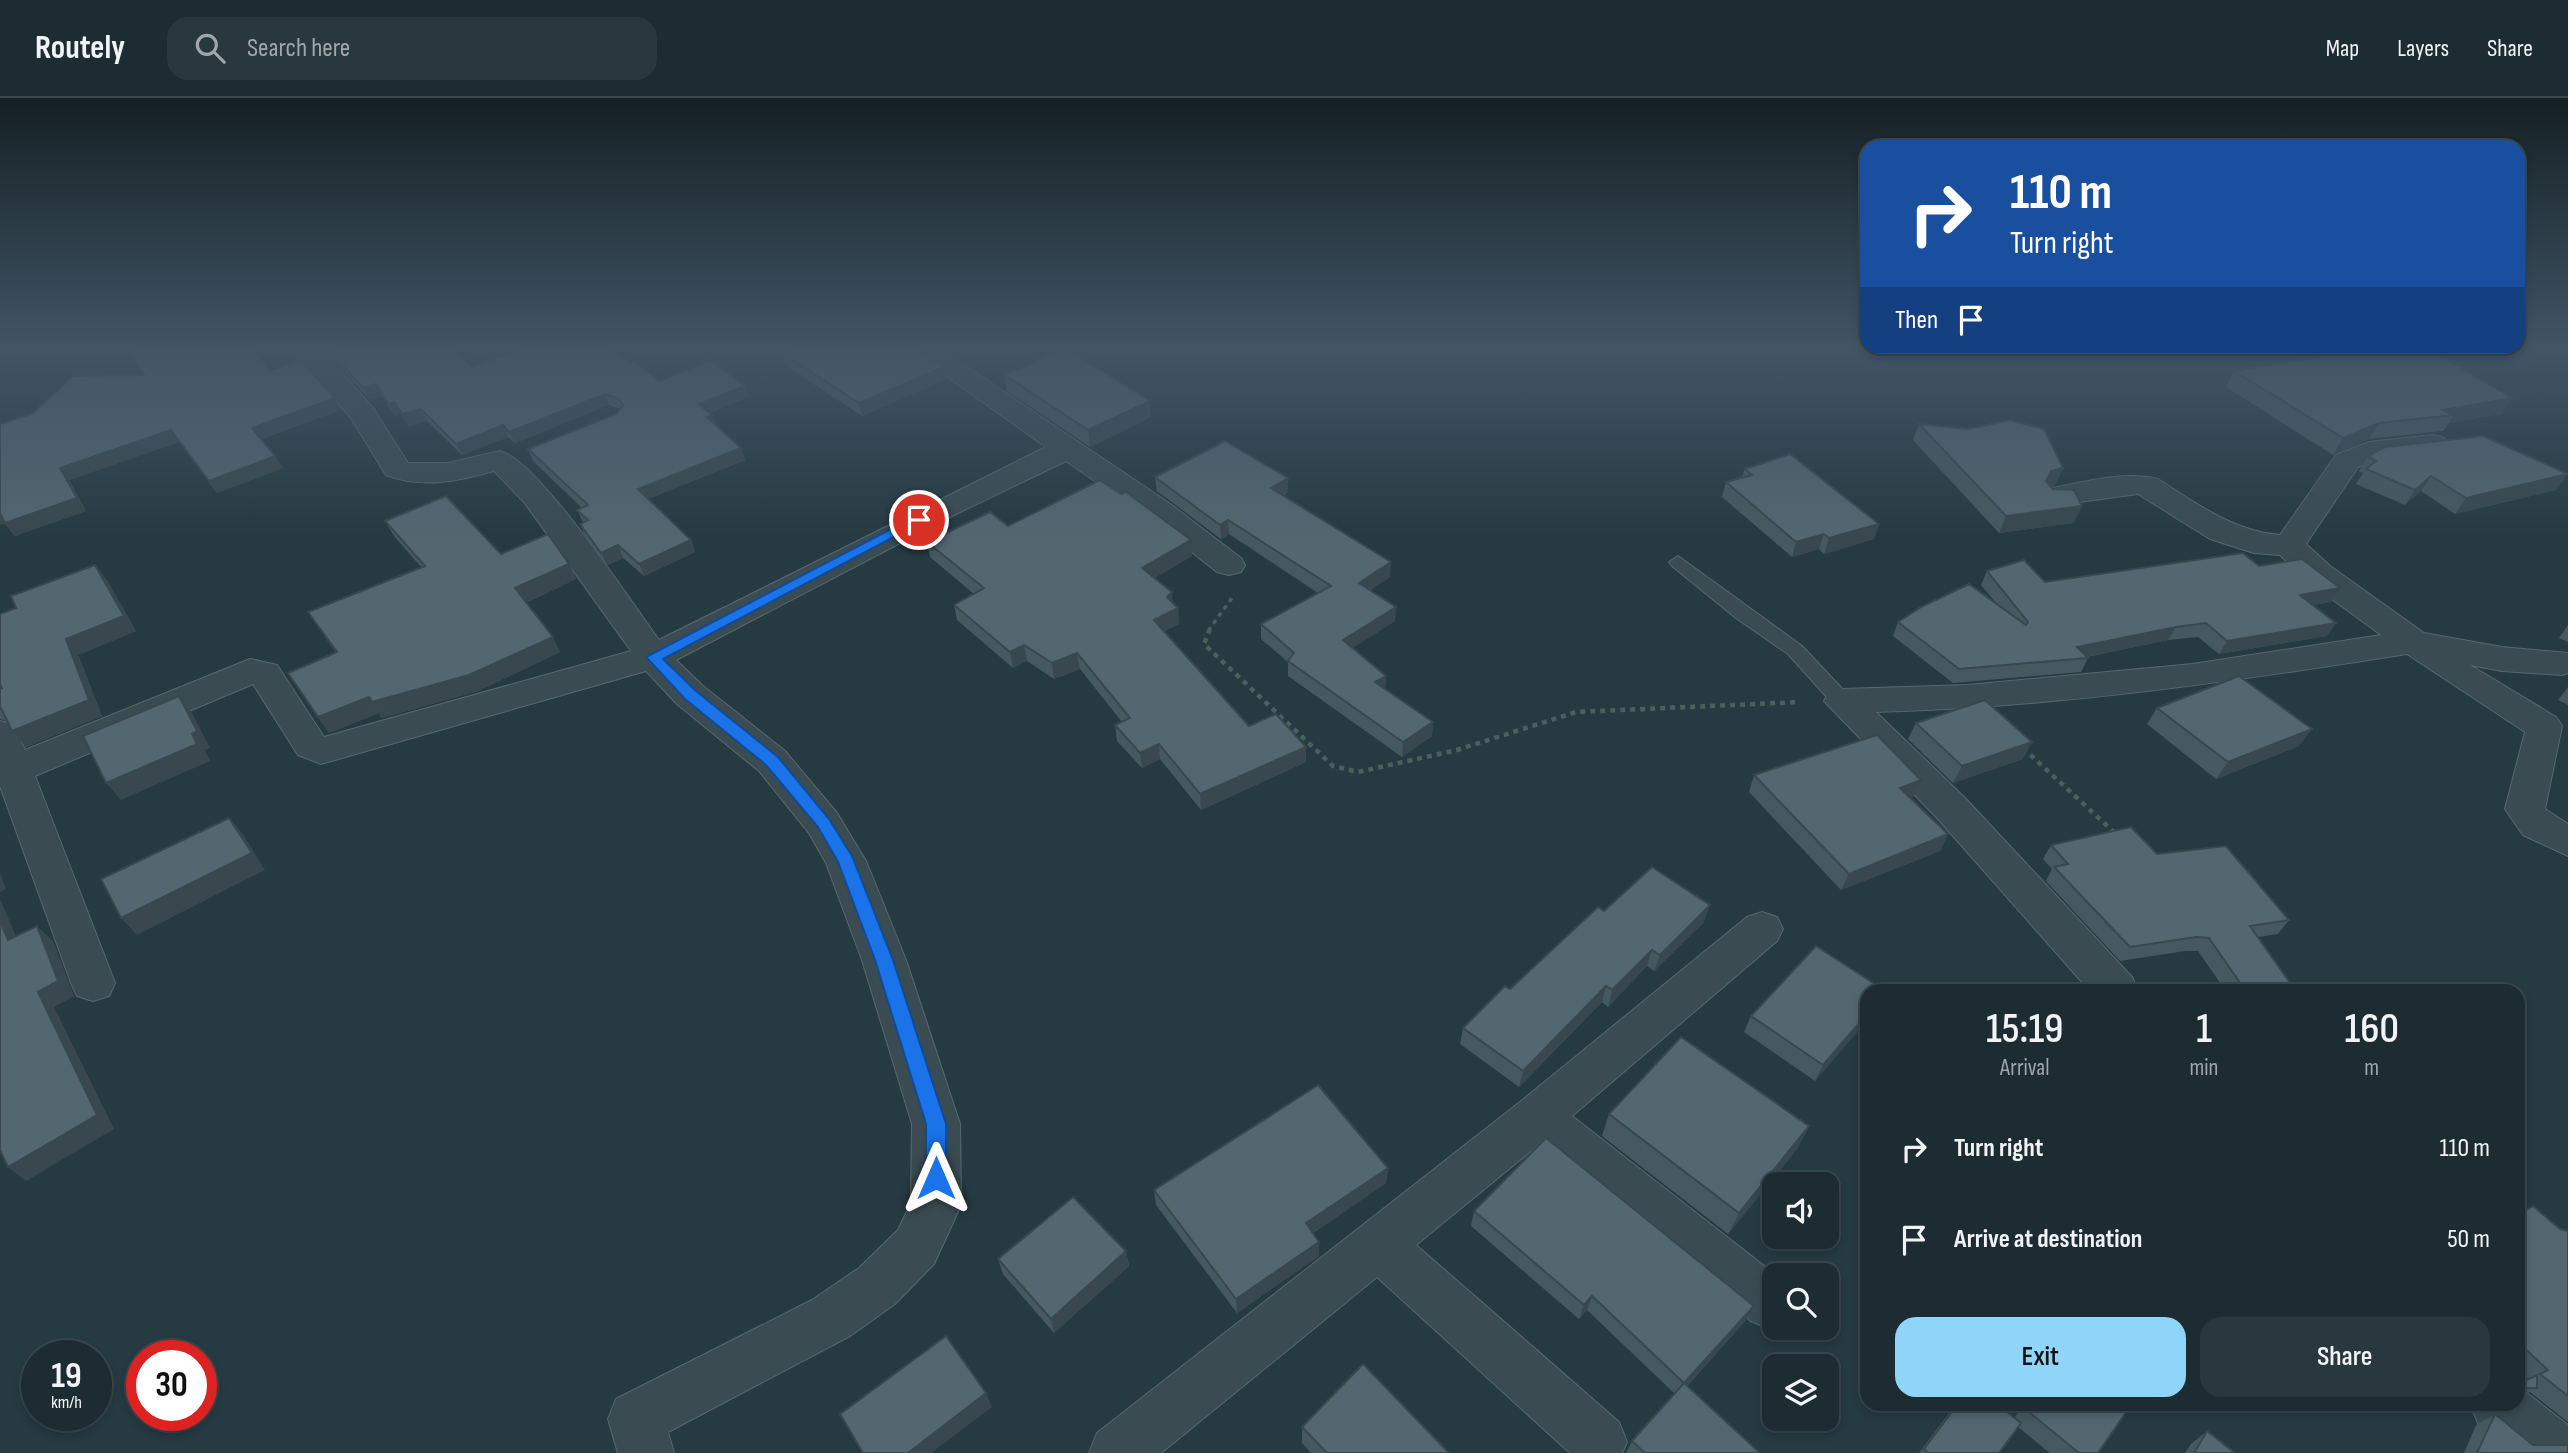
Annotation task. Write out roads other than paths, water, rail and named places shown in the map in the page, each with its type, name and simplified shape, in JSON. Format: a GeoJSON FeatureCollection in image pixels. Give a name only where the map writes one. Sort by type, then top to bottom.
{"type":"FeatureCollection","features":[{"type":"Feature","properties":{"kind":"street"},"geometry":{"type":"LineString","coordinates":[[359,409],[397,469],[405,474],[421,475],[480,467],[513,455],[535,495],[653,657],[690,695],[772,761],[823,823],[846,861],[884,960],[936,1124],[936,1205],[916,1247],[877,1286],[831,1318],[636,1419],[646,1453]]}},
{"type":"Feature","properties":{"kind":"street"},"geometry":{"type":"LineString","coordinates":[[1011,409],[1158,510],[1229,565]]}},
{"type":"Feature","properties":{"kind":"street"},"geometry":{"type":"LineString","coordinates":[[2289,547],[2347,461],[2355,455],[2389,448],[2462,441]]}},
{"type":"Feature","properties":{"kind":"street"},"geometry":{"type":"LineString","coordinates":[[93,984],[7,752],[250,671],[264,673],[311,746],[321,751],[653,657],[943,508],[1068,448]]}},
{"type":"Feature","properties":{"kind":"street"},"geometry":{"type":"LineString","coordinates":[[2057,496],[2133,484],[2147,486],[2221,532],[2253,543],[2289,547],[2311,567],[2413,642],[2543,726],[2544,732],[2525,809],[2528,818],[2537,826],[2568,841]]}},
{"type":"Feature","properties":{"kind":"street"},"geometry":{"type":"LineString","coordinates":[[1842,701],[1968,697],[2193,676],[2413,642],[2502,659],[2562,663]]}},
{"type":"Feature","properties":{"kind":"street"},"geometry":{"type":"LineString","coordinates":[[1842,701],[1952,809],[2111,984]]}},
{"type":"Feature","properties":{"kind":"street"},"geometry":{"type":"LineString","coordinates":[[1117,1453],[1376,1243],[1537,1117],[1762,929]]}},
{"type":"Feature","properties":{"kind":"street"},"geometry":{"type":"LineString","coordinates":[[1537,1117],[1762,1297]]}},
{"type":"Feature","properties":{"kind":"street"},"geometry":{"type":"LineString","coordinates":[[1376,1243],[1599,1442]]}},
{"type":"Feature","properties":{"kind":"street"},"geometry":{"type":"LineString","coordinates":[[2506,1411],[2558,1453]]}},
{"type":"Feature","properties":{"kind":"lane"},"geometry":{"type":"LineString","coordinates":[[1678,562],[1751,620],[1795,650],[1842,701]]}}]}
